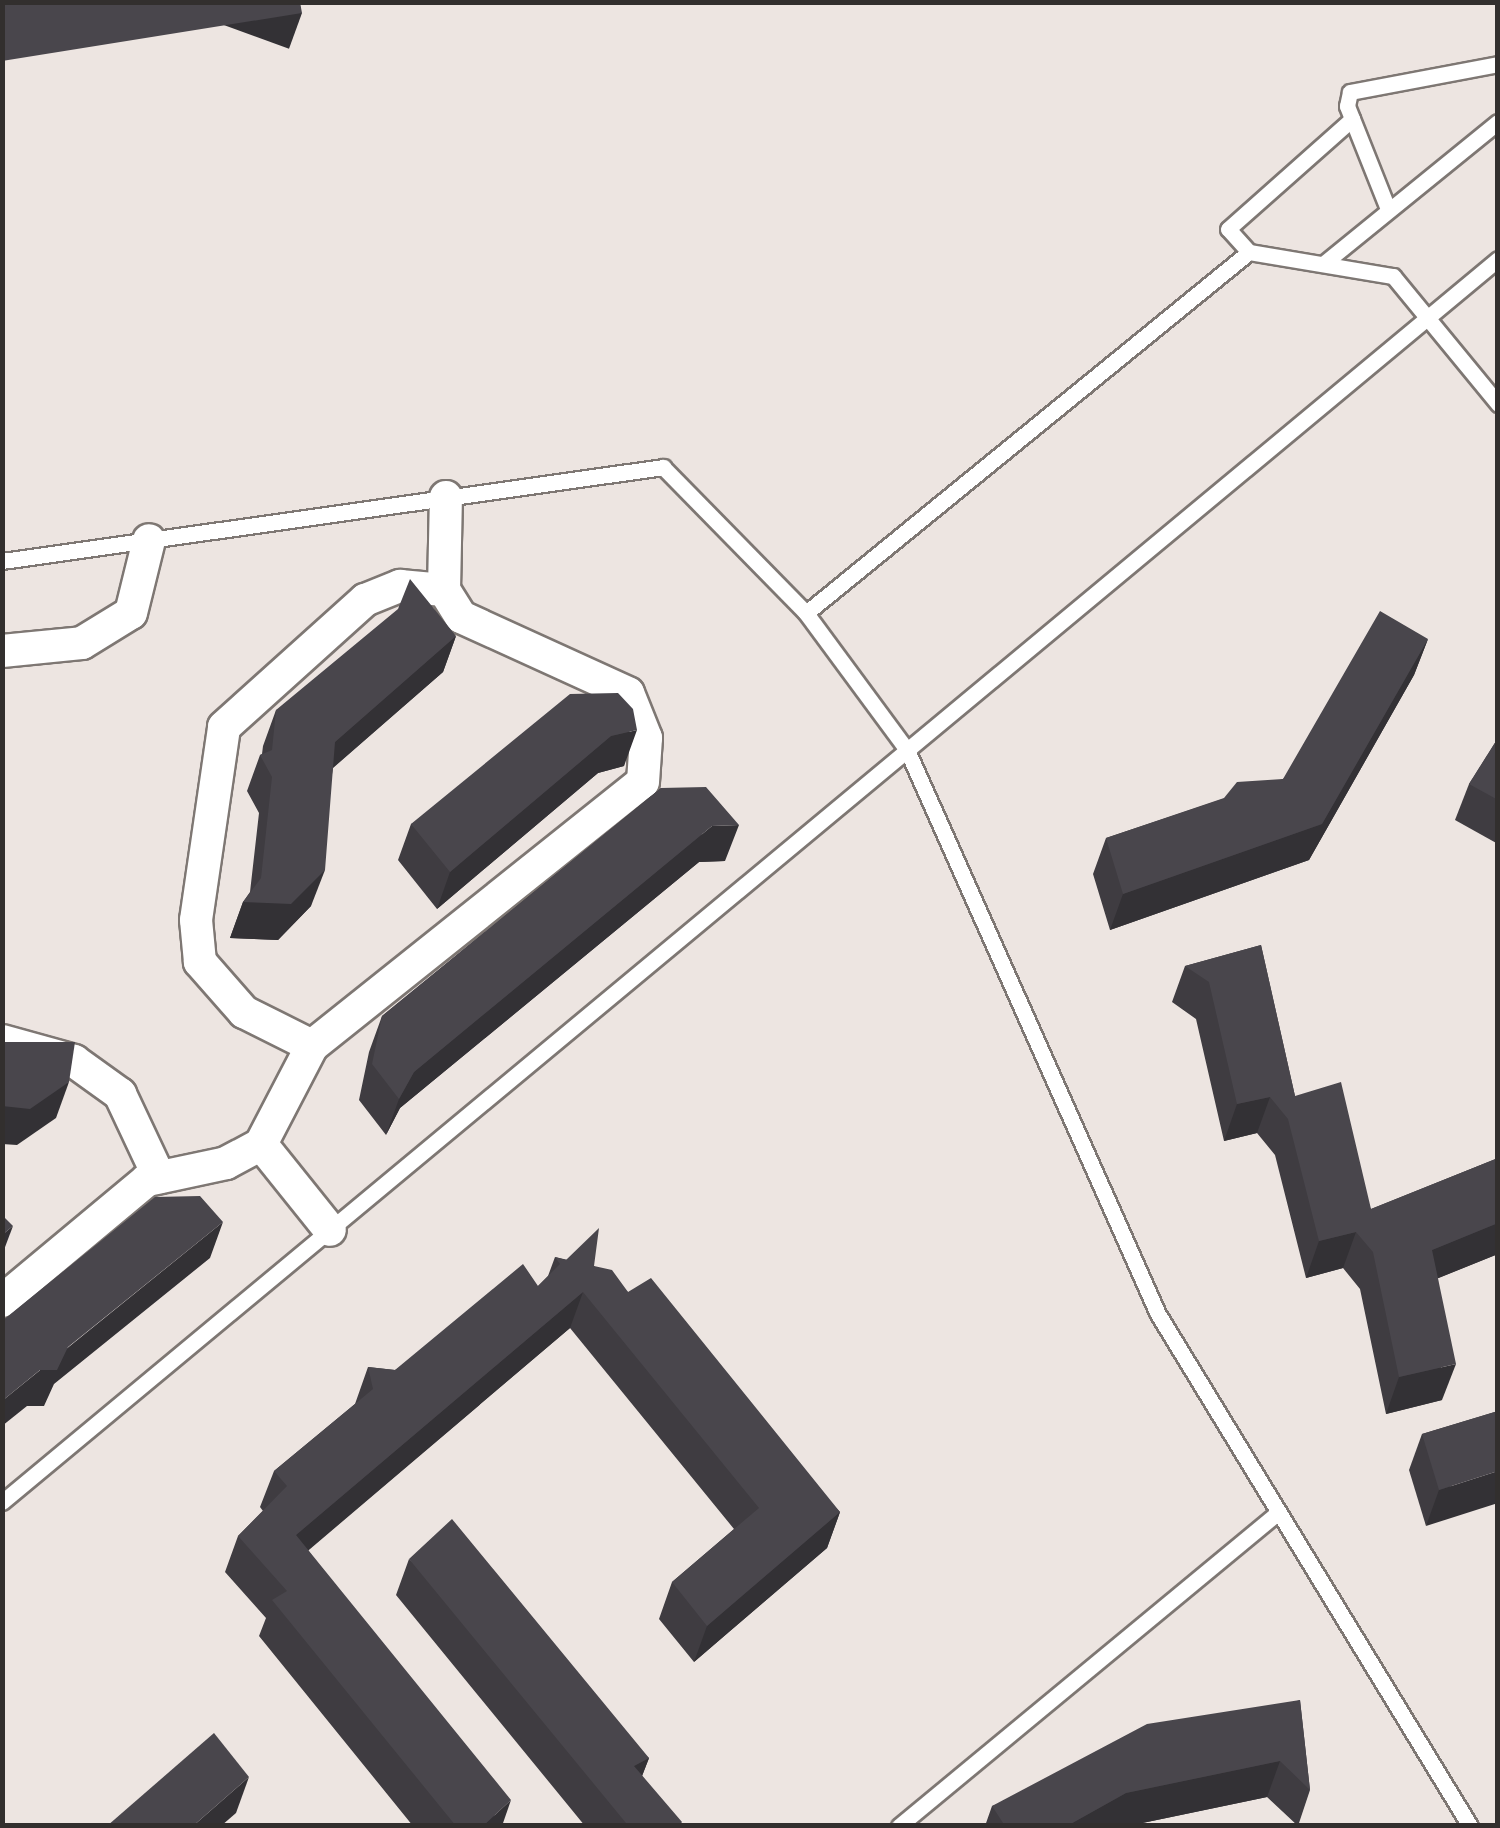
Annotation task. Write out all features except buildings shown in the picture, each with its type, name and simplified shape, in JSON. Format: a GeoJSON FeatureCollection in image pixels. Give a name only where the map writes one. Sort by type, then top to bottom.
{"type":"FeatureCollection","features":[{"type":"Feature","properties":{"kind":"street"},"geometry":{"type":"LineString","coordinates":[[2,1301],[159,1177],[261,1144],[312,1046],[643,782],[646,738],[628,693],[461,617],[444,590],[446,497]]}},
{"type":"Feature","properties":{"kind":"street"},"geometry":{"type":"LineString","coordinates":[[2,651],[82,643],[131,612],[149,540]]}},
{"type":"Feature","properties":{"kind":"street"},"geometry":{"type":"LineString","coordinates":[[312,1046],[244,1012],[200,962],[196,920],[224,728],[365,600],[400,586],[444,590]]}},
{"type":"Feature","properties":{"kind":"street"},"geometry":{"type":"LineString","coordinates":[[2,1041],[74,1061],[120,1094],[159,1177]]}},
{"type":"Feature","properties":{"kind":"street"},"geometry":{"type":"LineString","coordinates":[[261,1144],[330,1230]]}},
{"type":"Feature","properties":{"kind":"lane"},"geometry":{"type":"LineString","coordinates":[[1388,209],[1352,119],[1350,92],[1498,64]]}},
{"type":"Feature","properties":{"kind":"lane"},"geometry":{"type":"LineString","coordinates":[[1352,119],[1228,228],[1249,252],[1393,276],[1498,404]]}},
{"type":"Feature","properties":{"kind":"lane"},"geometry":{"type":"LineString","coordinates":[[1323,264],[1498,122]]}},
{"type":"Feature","properties":{"kind":"lane"},"geometry":{"type":"LineString","coordinates":[[806,613],[1249,252]]}},
{"type":"Feature","properties":{"kind":"lane"},"geometry":{"type":"LineString","coordinates":[[2,1502],[1498,259]]}},
{"type":"Feature","properties":{"kind":"lane"},"geometry":{"type":"LineString","coordinates":[[2,561],[664,466],[806,613],[908,750],[1158,1314],[1274,1516],[1470,1826]]}},
{"type":"Feature","properties":{"kind":"lane"},"geometry":{"type":"LineString","coordinates":[[899,1826],[1274,1516]]}}]}
